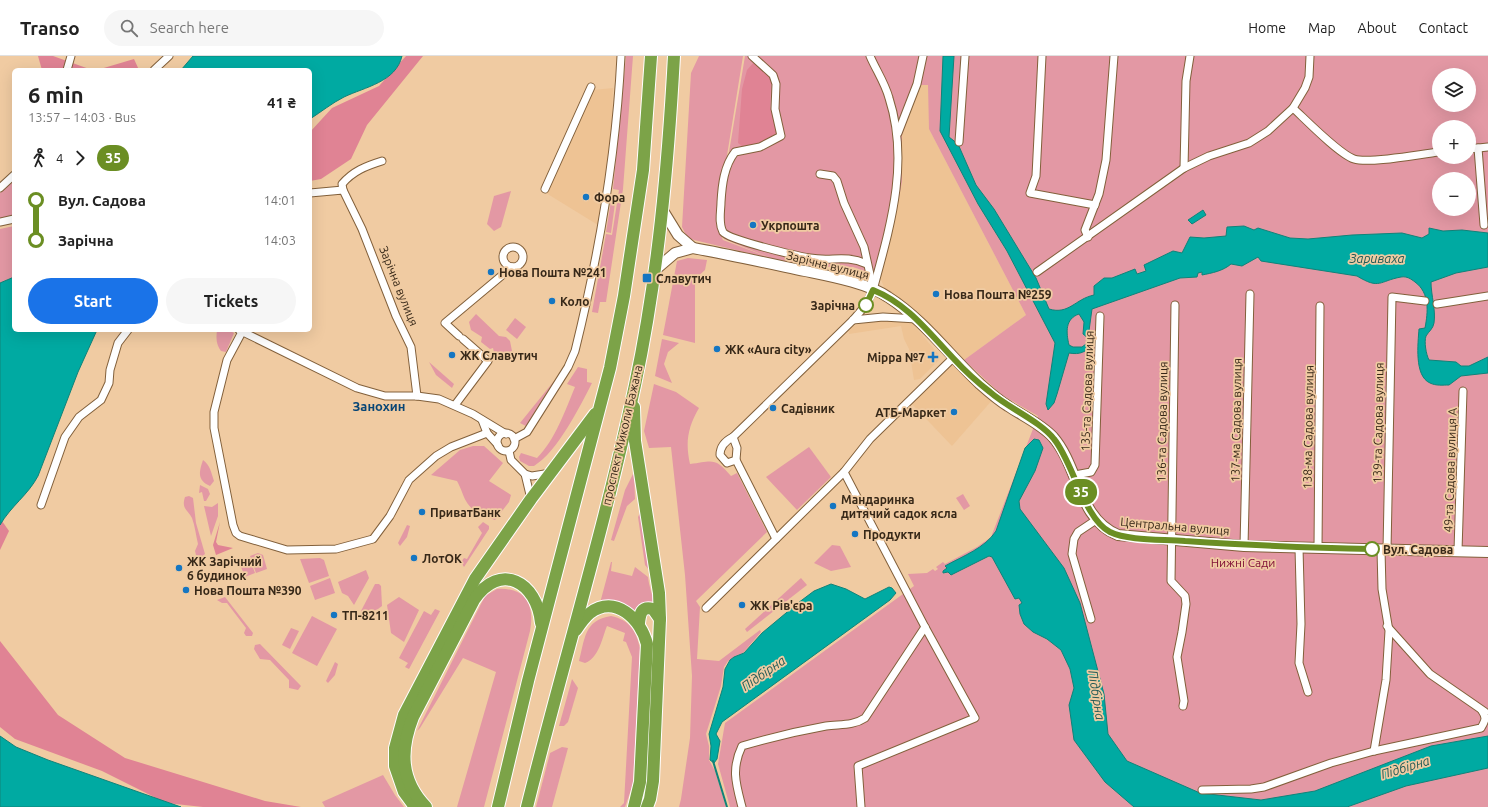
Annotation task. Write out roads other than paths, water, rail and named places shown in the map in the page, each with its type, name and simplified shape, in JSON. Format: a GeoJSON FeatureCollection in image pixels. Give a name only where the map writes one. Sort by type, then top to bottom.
{"type":"FeatureCollection","features":[{"type":"Feature","properties":{"kind":"highway"},"geometry":{"type":"LineString","coordinates":[[499,804],[542,628],[600,407],[624,296],[643,170],[652,56]]}},
{"type":"Feature","properties":{"kind":"highway","name":"проспект Миколи Бажана"},"geometry":{"type":"LineString","coordinates":[[527,807],[635,386],[654,271],[662,209],[670,133],[674,56]]}},
{"type":"Feature","properties":{"kind":"highway"},"geometry":{"type":"LineString","coordinates":[[635,386],[635,440],[659,593],[660,619],[653,781],[647,807]]}},
{"type":"Feature","properties":{"kind":"highway"},"geometry":{"type":"LineString","coordinates":[[415,807],[404,792],[395,766],[395,748],[400,724],[475,579],[531,499],[600,407]]}},
{"type":"Feature","properties":{"kind":"highway"},"geometry":{"type":"LineString","coordinates":[[426,807],[418,799],[410,784],[406,770],[404,752],[406,734],[413,717],[474,600],[488,584],[506,580],[515,582],[531,593],[536,601],[540,612],[542,628]]}},
{"type":"Feature","properties":{"kind":"highway"},"geometry":{"type":"LineString","coordinates":[[572,636],[590,613],[606,607],[624,611],[632,616],[639,623],[645,633],[647,644],[640,782],[634,807]]}},
{"type":"Feature","properties":{"kind":"highway"},"geometry":{"type":"LineString","coordinates":[[639,623],[640,613],[644,609],[648,608],[653,609],[660,619]]}},
{"type":"Feature","properties":{"kind":"street"},"geometry":{"type":"LineString","coordinates":[[67,68],[71,56]]}},
{"type":"Feature","properties":{"kind":"street"},"geometry":{"type":"LineString","coordinates":[[156,68],[169,56]]}},
{"type":"Feature","properties":{"kind":"street"},"geometry":{"type":"LineString","coordinates":[[514,439],[527,432],[568,367],[575,351],[593,274],[611,169],[616,133],[621,56]]}},
{"type":"Feature","properties":{"kind":"street"},"geometry":{"type":"LineString","coordinates":[[752,56],[773,75],[776,84],[775,109],[781,136],[760,147],[735,152],[729,160],[725,170],[721,199],[720,223],[722,230],[725,235],[745,242],[809,258],[852,258],[867,264]]}},
{"type":"Feature","properties":{"kind":"street"},"geometry":{"type":"LineString","coordinates":[[870,56],[889,97],[898,133],[898,185],[873,290]]}},
{"type":"Feature","properties":{"kind":"street"},"geometry":{"type":"LineString","coordinates":[[898,133],[917,84],[923,56]]}},
{"type":"Feature","properties":{"kind":"street"},"geometry":{"type":"LineString","coordinates":[[959,142],[965,56]]}},
{"type":"Feature","properties":{"kind":"street"},"geometry":{"type":"LineString","coordinates":[[1042,56],[1036,176],[1030,193],[1095,205]]}},
{"type":"Feature","properties":{"kind":"street"},"geometry":{"type":"LineString","coordinates":[[1088,237],[1085,230],[1095,205],[1106,160],[1111,114],[1114,56]]}},
{"type":"Feature","properties":{"kind":"street"},"geometry":{"type":"LineString","coordinates":[[1184,168],[1186,81],[1190,56]]}},
{"type":"Feature","properties":{"kind":"street"},"geometry":{"type":"LineString","coordinates":[[1037,272],[1184,168],[1209,156],[1249,143],[1268,131],[1293,108],[1305,88],[1309,77],[1310,56]]}},
{"type":"Feature","properties":{"kind":"street"},"geometry":{"type":"LineString","coordinates":[[545,189],[591,87]]}},
{"type":"Feature","properties":{"kind":"street"},"geometry":{"type":"LineString","coordinates":[[1293,108],[1325,138],[1353,159],[1367,161],[1432,153]]}},
{"type":"Feature","properties":{"kind":"street"},"geometry":{"type":"LineString","coordinates":[[1484,225],[1478,148],[1488,147]]}},
{"type":"Feature","properties":{"kind":"street"},"geometry":{"type":"LineString","coordinates":[[312,193],[343,190],[342,184],[349,176],[364,167],[382,161]]}},
{"type":"Feature","properties":{"kind":"street"},"geometry":{"type":"LineString","coordinates":[[820,174],[833,176],[837,181],[844,203],[864,247],[873,290]]}},
{"type":"Feature","properties":{"kind":"street"},"geometry":{"type":"LineString","coordinates":[[0,188],[12,177]]}},
{"type":"Feature","properties":{"kind":"street","name":"Зарічна вулиця"},"geometry":{"type":"LineString","coordinates":[[343,190],[362,229],[396,316],[411,347],[417,396]]}},
{"type":"Feature","properties":{"kind":"street"},"geometry":{"type":"LineString","coordinates":[[654,271],[675,254],[692,248],[678,235],[662,209]]}},
{"type":"Feature","properties":{"kind":"street"},"geometry":{"type":"LineString","coordinates":[[0,222],[12,219]]}},
{"type":"Feature","properties":{"kind":"street","name":"Зарічна вулиця"},"geometry":{"type":"LineString","coordinates":[[692,248],[839,279],[873,290],[866,305],[853,320],[723,445],[720,455],[727,463],[736,460]]}},
{"type":"Feature","properties":{"kind":"street"},"geometry":{"type":"LineString","coordinates":[[455,405],[488,361],[445,323],[512,267]]}},
{"type":"Feature","properties":{"kind":"street","name":"Центральна вулиця"},"geometry":{"type":"LineString","coordinates":[[873,290],[887,295],[918,319],[953,358],[997,398],[1045,430],[1064,453],[1085,500],[1096,520],[1104,528],[1118,535],[1244,546],[1488,552]]}},
{"type":"Feature","properties":{"kind":"street","name":"137-ма Садова вулиця"},"geometry":{"type":"LineString","coordinates":[[1244,546],[1250,294]]}},
{"type":"Feature","properties":{"kind":"street"},"geometry":{"type":"LineString","coordinates":[[1437,304],[1488,296]]}},
{"type":"Feature","properties":{"kind":"street","name":"139-та Садова вулиця"},"geometry":{"type":"LineString","coordinates":[[1374,751],[1386,680],[1389,631],[1382,589],[1392,297],[1424,301]]}},
{"type":"Feature","properties":{"kind":"street","name":"136-та Садова вулиця"},"geometry":{"type":"LineString","coordinates":[[1175,305],[1170,540],[1171,581],[1185,596],[1186,600],[1177,657],[1184,701],[1183,706]]}},
{"type":"Feature","properties":{"kind":"street","name":"138-ма Садова вулиця"},"geometry":{"type":"LineString","coordinates":[[1318,548],[1320,306]]}},
{"type":"Feature","properties":{"kind":"street","name":"135-та Садова вулиця"},"geometry":{"type":"LineString","coordinates":[[1075,475],[1092,472],[1095,465],[1100,316]]}},
{"type":"Feature","properties":{"kind":"street"},"geometry":{"type":"LineString","coordinates":[[853,320],[883,317],[918,319]]}},
{"type":"Feature","properties":{"kind":"street"},"geometry":{"type":"LineString","coordinates":[[41,505],[65,437],[79,417],[101,400],[109,383],[110,370],[118,343],[126,332]]}},
{"type":"Feature","properties":{"kind":"street"},"geometry":{"type":"LineString","coordinates":[[240,332],[226,360],[214,412],[214,428],[233,525],[236,533],[240,536],[287,550],[336,549],[373,539],[390,516],[410,480],[436,456],[451,447],[487,433]]}},
{"type":"Feature","properties":{"kind":"street"},"geometry":{"type":"LineString","coordinates":[[242,332],[357,388],[385,396],[432,397],[455,405],[482,420],[506,434],[511,435],[514,439],[514,446],[509,450],[501,450],[487,433],[482,420]]}},
{"type":"Feature","properties":{"kind":"street"},"geometry":{"type":"LineString","coordinates":[[706,608],[844,472],[870,439],[953,358]]}},
{"type":"Feature","properties":{"kind":"street","name":"49-та Садова вулиця А"},"geometry":{"type":"LineString","coordinates":[[1458,551],[1463,391]]}},
{"type":"Feature","properties":{"kind":"street"},"geometry":{"type":"LineString","coordinates":[[498,445],[499,438],[506,434]]}},
{"type":"Feature","properties":{"kind":"street"},"geometry":{"type":"LineString","coordinates":[[733,437],[737,448],[736,460],[776,539]]}},
{"type":"Feature","properties":{"kind":"street"},"geometry":{"type":"LineString","coordinates":[[509,450],[512,460],[525,474],[531,499]]}},
{"type":"Feature","properties":{"kind":"street"},"geometry":{"type":"LineString","coordinates":[[525,474],[532,476],[551,472]]}},
{"type":"Feature","properties":{"kind":"street"},"geometry":{"type":"LineString","coordinates":[[844,472],[925,627],[975,718],[858,766],[861,807]]}},
{"type":"Feature","properties":{"kind":"street"},"geometry":{"type":"LineString","coordinates":[[1091,619],[1072,554],[1074,539],[1078,532],[1096,520]]}},
{"type":"Feature","properties":{"kind":"street"},"geometry":{"type":"LineString","coordinates":[[1299,548],[1301,624],[1299,663],[1308,692]]}},
{"type":"Feature","properties":{"kind":"street"},"geometry":{"type":"LineString","coordinates":[[1202,790],[1252,789],[1264,787],[1331,763],[1374,751],[1481,728],[1485,721],[1485,712],[1430,674],[1387,625]]}},
{"type":"Feature","properties":{"kind":"street"},"geometry":{"type":"LineString","coordinates":[[742,807],[735,778],[736,758],[742,746],[766,739],[828,726],[857,723],[865,718],[925,627]]}},
{"type":"Feature","properties":{"kind":"water"},"geometry":{"type":"Polygon","coordinates":[[[193,56],[402,56],[399,65],[387,78],[340,99],[312,118],[312,68],[183,68],[193,56]]]}},
{"type":"Feature","properties":{"kind":"water","name":"Зариваха"},"geometry":{"type":"Polygon","coordinates":[[[943,56],[954,56],[949,137],[958,144],[976,185],[994,209],[1036,278],[1049,309],[1062,310],[1094,295],[1094,286],[1104,278],[1112,278],[1135,269],[1137,274],[1146,271],[1144,265],[1173,251],[1182,253],[1190,237],[1204,238],[1226,236],[1227,227],[1244,226],[1254,230],[1258,228],[1290,238],[1308,239],[1402,233],[1422,238],[1429,234],[1429,228],[1443,231],[1462,230],[1488,233],[1488,267],[1456,273],[1431,282],[1434,323],[1426,336],[1425,341],[1429,360],[1456,362],[1461,366],[1469,366],[1488,357],[1488,373],[1461,376],[1449,385],[1435,385],[1425,379],[1421,374],[1419,367],[1418,350],[1419,329],[1425,328],[1427,303],[1426,297],[1420,286],[1409,278],[1401,277],[1375,284],[1357,276],[1261,261],[1258,257],[1242,266],[1231,264],[1224,268],[1202,275],[1202,272],[1198,273],[1197,277],[1180,278],[1092,309],[1088,338],[1083,334],[1084,322],[1079,314],[1074,316],[1069,323],[1067,331],[1069,345],[1073,347],[1082,347],[1090,341],[1093,344],[1082,352],[1076,354],[1069,353],[1054,403],[1048,410],[1046,404],[1055,343],[1007,251],[978,204],[940,131],[943,56]]]}},
{"type":"Feature","properties":{"kind":"water"},"geometry":{"type":"Polygon","coordinates":[[[1203,210],[1206,215],[1192,224],[1188,220],[1203,210]]]}},
{"type":"Feature","properties":{"kind":"water"},"geometry":{"type":"Polygon","coordinates":[[[12,278],[12,332],[96,332],[78,372],[38,476],[0,525],[0,283],[12,278]]]}},
{"type":"Feature","properties":{"kind":"water"},"geometry":{"type":"Polygon","coordinates":[[[1034,439],[1039,440],[1043,448],[1035,471],[1019,501],[1020,509],[1064,568],[1080,603],[1104,694],[1108,734],[1127,761],[1200,793],[1261,800],[1315,791],[1431,746],[1488,736],[1488,768],[1406,786],[1347,807],[1134,807],[1105,782],[1074,740],[1069,705],[1074,688],[1070,669],[1061,650],[1047,639],[1033,632],[1024,624],[1020,614],[1019,605],[1022,603],[1019,598],[1015,599],[992,557],[989,556],[951,575],[948,572],[943,573],[943,571],[947,568],[945,566],[980,547],[996,531],[1025,448],[1034,439]]]}},
{"type":"Feature","properties":{"kind":"water"},"geometry":{"type":"Polygon","coordinates":[[[831,584],[846,589],[865,599],[889,587],[896,593],[890,600],[722,722],[716,734],[720,741],[717,759],[714,763],[710,760],[711,746],[709,734],[723,687],[725,669],[730,660],[744,653],[762,633],[798,603],[814,591],[831,584]]]}},
{"type":"Feature","properties":{"kind":"water"},"geometry":{"type":"Polygon","coordinates":[[[0,736],[16,747],[48,760],[181,807],[0,807],[0,736]]]}},
{"type":"Feature","properties":{"kind":"waterway","name":"Підбірна"},"geometry":{"type":"LineString","coordinates":[[713,761],[727,807]]}},
{"type":"Feature","properties":{"kind":"place","name":"Фора"},"geometry":{"type":"Point","coordinates":[586,197]}},
{"type":"Feature","properties":{"kind":"place","name":"Укрпошта"},"geometry":{"type":"Point","coordinates":[753,225]}},
{"type":"Feature","properties":{"kind":"place","name":"Нова Пошта №241"},"geometry":{"type":"Point","coordinates":[491,272]}},
{"type":"Feature","properties":{"kind":"place","name":"Славутич"},"geometry":{"type":"Point","coordinates":[647,278]}},
{"type":"Feature","properties":{"kind":"place","name":"Нова Пошта №259"},"geometry":{"type":"Point","coordinates":[936,294]}},
{"type":"Feature","properties":{"kind":"place","name":"Коло"},"geometry":{"type":"Point","coordinates":[552,301]}},
{"type":"Feature","properties":{"kind":"place","name":"Зарічна"},"geometry":{"type":"Point","coordinates":[866,305]}},
{"type":"Feature","properties":{"kind":"place","name":"ЖК «Aura city»"},"geometry":{"type":"Point","coordinates":[717,349]}},
{"type":"Feature","properties":{"kind":"place","name":"ЖК Славутич"},"geometry":{"type":"Point","coordinates":[452,355]}},
{"type":"Feature","properties":{"kind":"place","name":"Мірра №7"},"geometry":{"type":"Point","coordinates":[933,357]}},
{"type":"Feature","properties":{"kind":"place","name":"Садівник"},"geometry":{"type":"Point","coordinates":[773,408]}},
{"type":"Feature","properties":{"kind":"place","name":"АТБ-Маркет"},"geometry":{"type":"Point","coordinates":[954,412]}},
{"type":"Feature","properties":{"kind":"place","name":"Мандаринка дитячий садок ясла"},"geometry":{"type":"Point","coordinates":[833,506]}},
{"type":"Feature","properties":{"kind":"place","name":"ПриватБанк"},"geometry":{"type":"Point","coordinates":[422,512]}},
{"type":"Feature","properties":{"kind":"place","name":"Продукти"},"geometry":{"type":"Point","coordinates":[855,534]}},
{"type":"Feature","properties":{"kind":"place","name":"Вул. Садова"},"geometry":{"type":"Point","coordinates":[1372,549]}},
{"type":"Feature","properties":{"kind":"place","name":"ЛотОК"},"geometry":{"type":"Point","coordinates":[414,558]}},
{"type":"Feature","properties":{"kind":"place","name":"ЖК Зарічний 6 будинок"},"geometry":{"type":"Point","coordinates":[179,568]}},
{"type":"Feature","properties":{"kind":"place","name":"Нова Пошта №390"},"geometry":{"type":"Point","coordinates":[186,590]}},
{"type":"Feature","properties":{"kind":"place","name":"ЖК Рів'єра"},"geometry":{"type":"Point","coordinates":[742,605]}},
{"type":"Feature","properties":{"kind":"place","name":"ТП-8211"},"geometry":{"type":"Point","coordinates":[334,615]}},
{"type":"Feature","properties":{"kind":"district","name":"Занохин"},"geometry":{"type":"Point","coordinates":[379,406]}},
{"type":"Feature","properties":{"kind":"park label","name":"Нижні Сади"},"geometry":{"type":"Point","coordinates":[1243,562]}}]}
